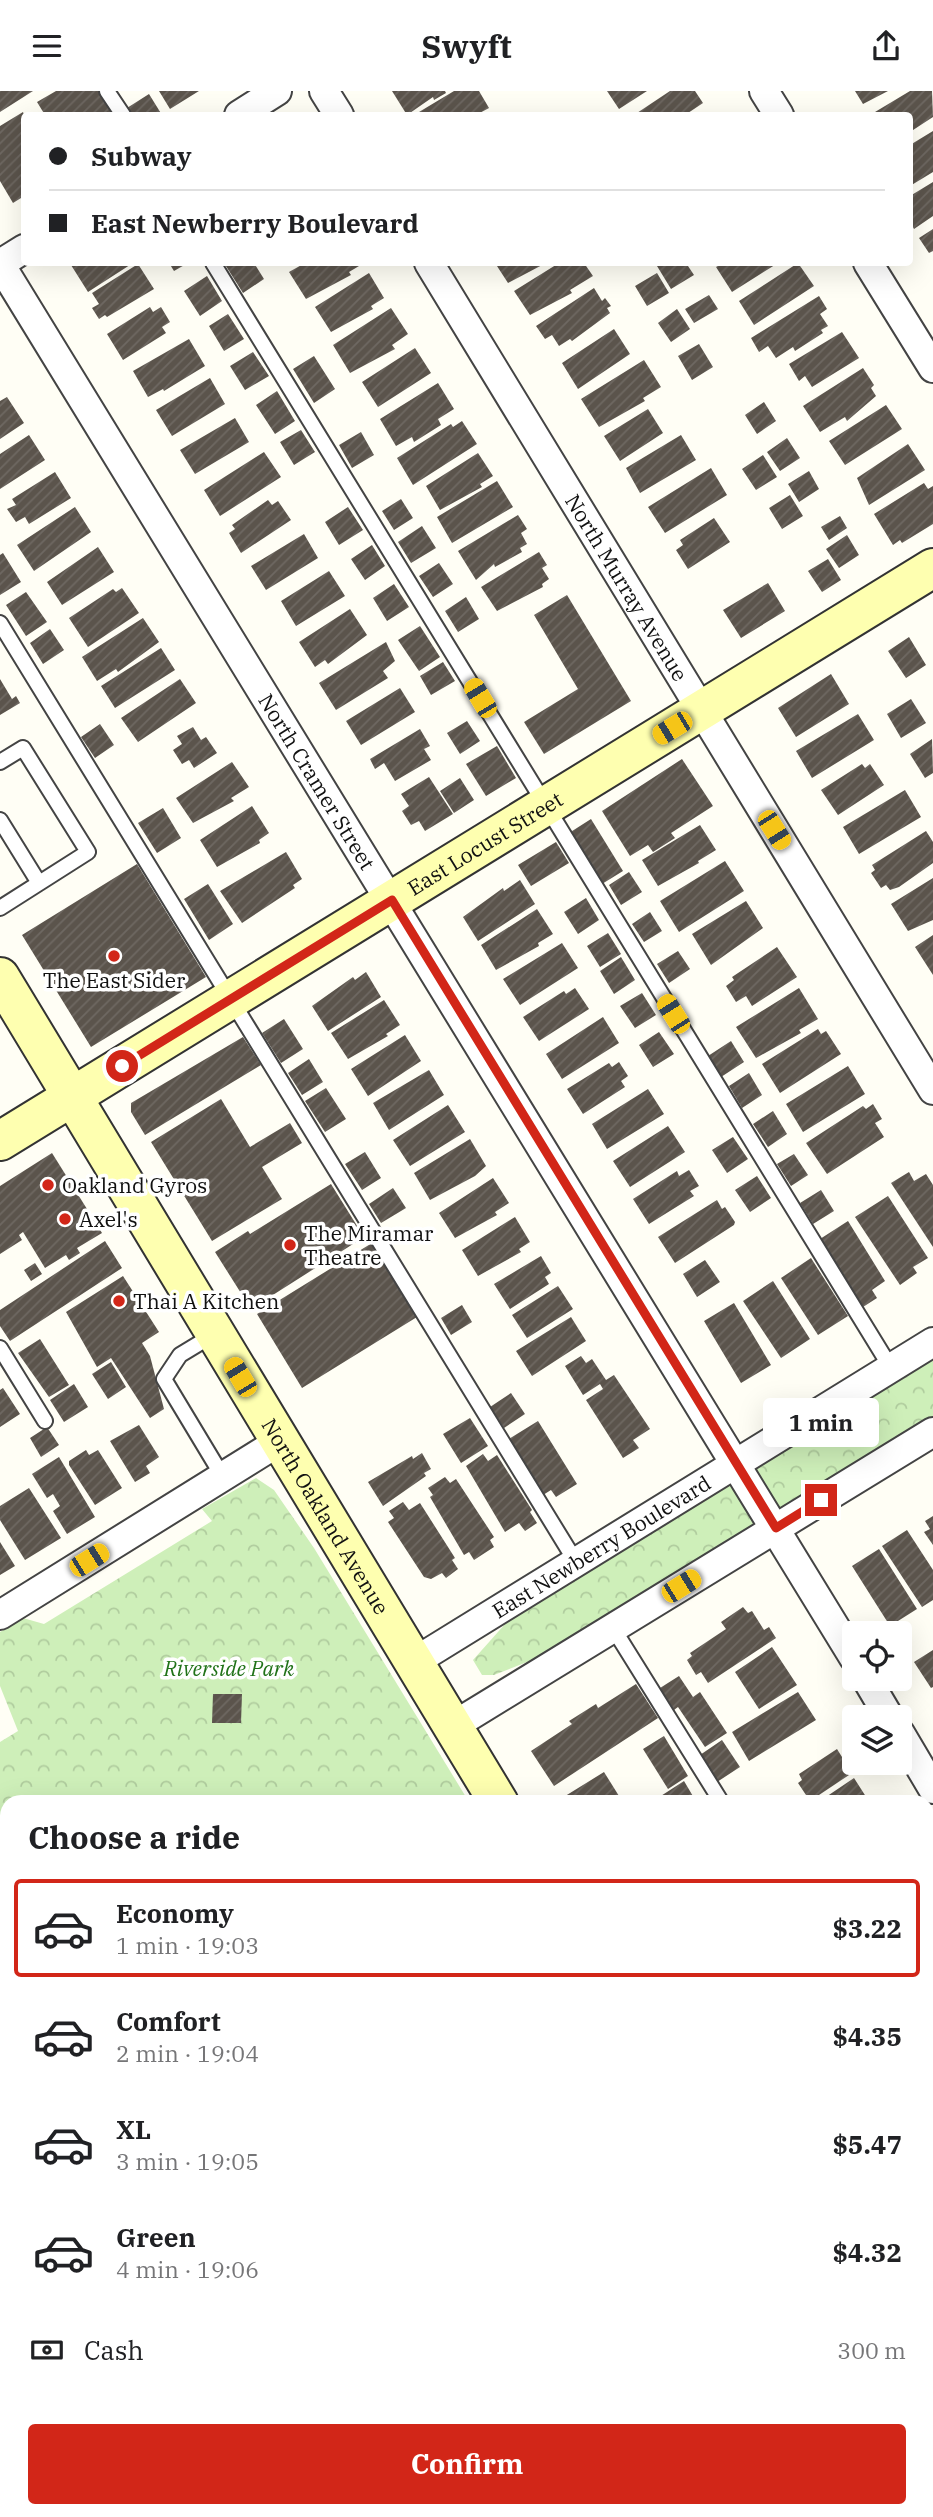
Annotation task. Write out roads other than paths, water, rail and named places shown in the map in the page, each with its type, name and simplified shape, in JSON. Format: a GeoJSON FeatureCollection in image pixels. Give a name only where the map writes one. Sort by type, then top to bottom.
{"type":"FeatureCollection","features":[{"type":"Feature","properties":{"kind":"main road","name":"East Locust Street"},"geometry":{"type":"LineString","coordinates":[[0,1141],[933,568]]}},
{"type":"Feature","properties":{"kind":"main road","name":"North Oakland Avenue"},"geometry":{"type":"LineString","coordinates":[[0,977],[494,1795]]}},
{"type":"Feature","properties":{"kind":"street"},"geometry":{"type":"LineString","coordinates":[[244,112],[277,91]]}},
{"type":"Feature","properties":{"kind":"street"},"geometry":{"type":"LineString","coordinates":[[324,91],[337,112]]}},
{"type":"Feature","properties":{"kind":"street"},"geometry":{"type":"LineString","coordinates":[[764,91],[777,112]]}},
{"type":"Feature","properties":{"kind":"street"},"geometry":{"type":"LineString","coordinates":[[0,264],[21,251]]}},
{"type":"Feature","properties":{"kind":"street","name":"North Cramer Street"},"geometry":{"type":"LineString","coordinates":[[0,264],[842,1638]]}},
{"type":"Feature","properties":{"kind":"street","name":"North Murray Avenue"},"geometry":{"type":"LineString","coordinates":[[431,266],[933,1090]]}},
{"type":"Feature","properties":{"kind":"street"},"geometry":{"type":"LineString","coordinates":[[871,266],[933,368]]}},
{"type":"Feature","properties":{"kind":"street","name":"East Newberry Boulevard"},"geometry":{"type":"LineString","coordinates":[[414,1662],[933,1342]]}},
{"type":"Feature","properties":{"kind":"street"},"geometry":{"type":"LineString","coordinates":[[453,1726],[932,1436]]}},
{"type":"Feature","properties":{"kind":"street"},"geometry":{"type":"LineString","coordinates":[[0,1615],[280,1441]]}},
{"type":"Feature","properties":{"kind":"street"},"geometry":{"type":"LineString","coordinates":[[912,1753],[933,1789]]}},
{"type":"Feature","properties":{"kind":"lane"},"geometry":{"type":"LineString","coordinates":[[107,91],[121,112]]}},
{"type":"Feature","properties":{"kind":"lane"},"geometry":{"type":"LineString","coordinates":[[215,266],[891,1368]]}},
{"type":"Feature","properties":{"kind":"lane"},"geometry":{"type":"LineString","coordinates":[[0,623],[576,1562]]}},
{"type":"Feature","properties":{"kind":"lane"},"geometry":{"type":"LineString","coordinates":[[0,762],[23,748],[88,852],[0,908]]}},
{"type":"Feature","properties":{"kind":"lane"},"geometry":{"type":"LineString","coordinates":[[0,820],[39,883]]}},
{"type":"Feature","properties":{"kind":"lane"},"geometry":{"type":"LineString","coordinates":[[214,1334],[180,1355],[164,1379],[223,1477]]}},
{"type":"Feature","properties":{"kind":"lane"},"geometry":{"type":"LineString","coordinates":[[0,1348],[44,1421]]}},
{"type":"Feature","properties":{"kind":"lane"},"geometry":{"type":"LineString","coordinates":[[613,1628],[717,1795]]}},
{"type":"Feature","properties":{"kind":"place","name":"The East Sider"},"geometry":{"type":"Point","coordinates":[114,956]}},
{"type":"Feature","properties":{"kind":"place","name":"Oakland Gyros"},"geometry":{"type":"Point","coordinates":[48,1185]}},
{"type":"Feature","properties":{"kind":"place","name":"Axel's"},"geometry":{"type":"Point","coordinates":[65,1219]}},
{"type":"Feature","properties":{"kind":"place","name":"The Miramar Theatre"},"geometry":{"type":"Point","coordinates":[290,1245]}},
{"type":"Feature","properties":{"kind":"place","name":"Thai A Kitchen"},"geometry":{"type":"Point","coordinates":[119,1301]}},
{"type":"Feature","properties":{"kind":"park label","name":"Riverside Park"},"geometry":{"type":"Point","coordinates":[229,1668]}}]}
